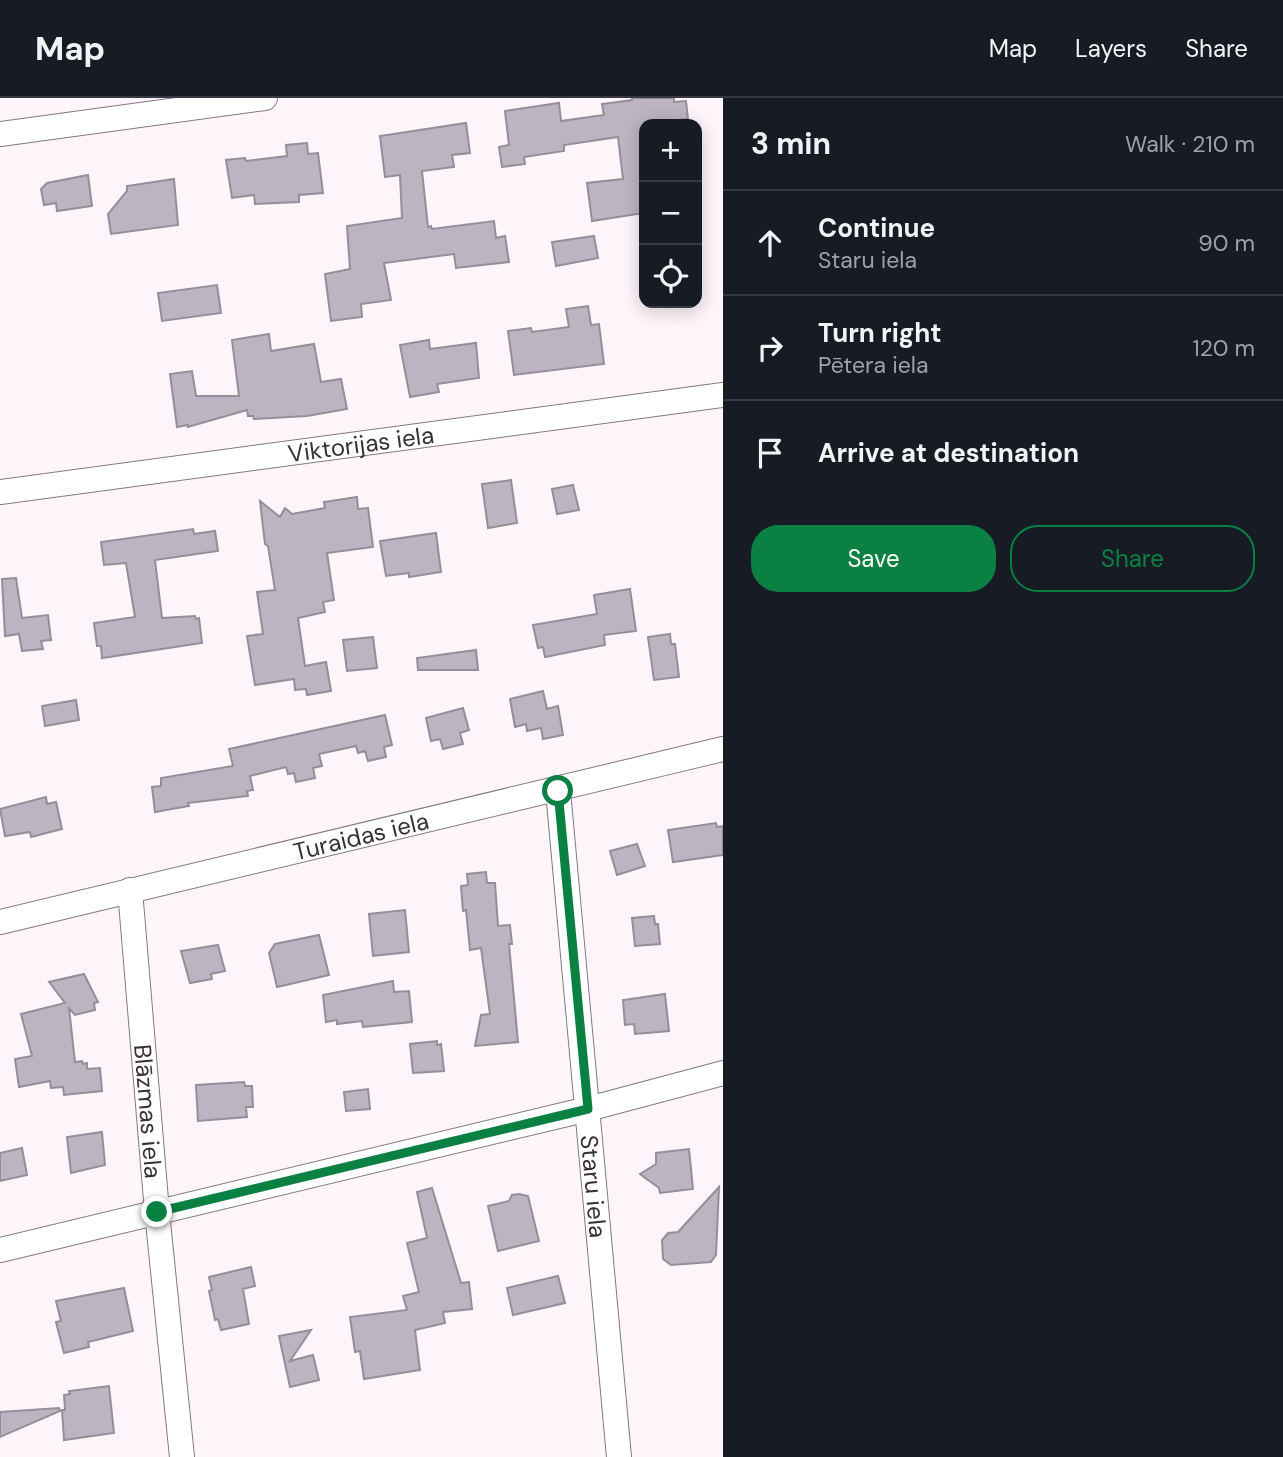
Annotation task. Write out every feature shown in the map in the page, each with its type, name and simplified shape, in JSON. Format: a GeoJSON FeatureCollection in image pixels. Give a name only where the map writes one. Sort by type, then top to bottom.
{"type":"FeatureCollection","features":[{"type":"Feature","properties":{"kind":"street"},"geometry":{"type":"LineString","coordinates":[[0,134],[265,98]]}},
{"type":"Feature","properties":{"kind":"street","name":"Viktorijas iela"},"geometry":{"type":"LineString","coordinates":[[0,492],[723,395]]}},
{"type":"Feature","properties":{"kind":"street","name":"Turaidas iela"},"geometry":{"type":"LineString","coordinates":[[0,922],[723,750]]}},
{"type":"Feature","properties":{"kind":"street","name":"Staru iela"},"geometry":{"type":"LineString","coordinates":[[558,791],[619,1457]]}},
{"type":"Feature","properties":{"kind":"street","name":"Blāzmas iela"},"geometry":{"type":"LineString","coordinates":[[130,890],[157,1212],[182,1457]]}},
{"type":"Feature","properties":{"kind":"street"},"geometry":{"type":"LineString","coordinates":[[0,1250],[588,1109],[723,1073]]}},
{"type":"Feature","properties":{"kind":"building"},"geometry":{"type":"Polygon","coordinates":[[[674,98],[674,102],[686,101],[688,119],[639,119],[639,214],[592,221],[587,183],[623,179],[618,137],[564,145],[564,151],[524,157],[525,164],[502,167],[499,147],[509,145],[505,111],[559,103],[561,121],[604,115],[602,104],[674,98]]]}},
{"type":"Feature","properties":{"kind":"building"},"geometry":{"type":"Polygon","coordinates":[[[466,123],[470,153],[452,155],[454,167],[422,171],[428,227],[431,226],[432,229],[494,221],[496,238],[505,236],[509,262],[456,268],[454,254],[384,263],[391,300],[361,304],[362,317],[331,321],[325,274],[350,269],[347,226],[402,218],[400,175],[385,177],[380,136],[466,123]]]}},
{"type":"Feature","properties":{"kind":"building"},"geometry":{"type":"Polygon","coordinates":[[[307,143],[308,154],[318,153],[323,193],[299,195],[299,202],[255,204],[254,195],[232,198],[226,160],[245,158],[246,161],[287,156],[286,145],[307,143]]]}},
{"type":"Feature","properties":{"kind":"building"},"geometry":{"type":"Polygon","coordinates":[[[88,175],[92,206],[57,211],[56,203],[44,205],[41,189],[47,183],[88,175]]]}},
{"type":"Feature","properties":{"kind":"building"},"geometry":{"type":"Polygon","coordinates":[[[174,179],[178,225],[111,234],[108,214],[127,191],[127,186],[174,179]]]}},
{"type":"Feature","properties":{"kind":"building"},"geometry":{"type":"Polygon","coordinates":[[[594,236],[598,258],[556,266],[552,242],[594,236]]]}},
{"type":"Feature","properties":{"kind":"building"},"geometry":{"type":"Polygon","coordinates":[[[217,285],[221,313],[162,321],[158,293],[217,285]]]}},
{"type":"Feature","properties":{"kind":"building"},"geometry":{"type":"Polygon","coordinates":[[[588,306],[591,325],[599,324],[604,364],[514,375],[508,331],[531,328],[532,332],[569,327],[566,309],[588,306]]]}},
{"type":"Feature","properties":{"kind":"building"},"geometry":{"type":"Polygon","coordinates":[[[269,334],[271,351],[314,344],[321,382],[341,379],[347,409],[307,416],[254,419],[253,416],[248,416],[247,410],[188,427],[177,427],[170,374],[192,371],[196,396],[239,396],[232,340],[269,334]]]}},
{"type":"Feature","properties":{"kind":"building"},"geometry":{"type":"Polygon","coordinates":[[[429,340],[430,349],[476,343],[479,378],[437,384],[439,392],[410,397],[400,345],[429,340]]]}},
{"type":"Feature","properties":{"kind":"building"},"geometry":{"type":"Polygon","coordinates":[[[511,480],[517,523],[488,528],[482,484],[511,480]]]}},
{"type":"Feature","properties":{"kind":"building"},"geometry":{"type":"Polygon","coordinates":[[[573,485],[579,510],[557,514],[552,489],[573,485]]]}},
{"type":"Feature","properties":{"kind":"building"},"geometry":{"type":"Polygon","coordinates":[[[357,497],[358,509],[368,508],[373,547],[327,553],[334,600],[323,602],[325,612],[298,618],[305,666],[326,662],[331,691],[307,695],[306,689],[295,690],[294,679],[255,685],[247,636],[263,634],[257,592],[275,590],[268,546],[265,544],[260,501],[280,517],[285,508],[292,514],[325,508],[324,502],[357,497]]]}},
{"type":"Feature","properties":{"kind":"building"},"geometry":{"type":"Polygon","coordinates":[[[193,529],[194,534],[215,531],[218,551],[155,560],[162,618],[199,618],[202,643],[102,658],[101,646],[97,646],[94,623],[135,617],[126,563],[104,565],[101,542],[193,529]]]}},
{"type":"Feature","properties":{"kind":"building"},"geometry":{"type":"Polygon","coordinates":[[[436,533],[441,572],[409,577],[409,573],[386,576],[380,541],[436,533]]]}},
{"type":"Feature","properties":{"kind":"building"},"geometry":{"type":"Polygon","coordinates":[[[16,578],[22,618],[48,615],[51,640],[41,641],[43,649],[22,651],[19,634],[5,636],[2,579],[16,578]]]}},
{"type":"Feature","properties":{"kind":"building"},"geometry":{"type":"Polygon","coordinates":[[[630,589],[636,631],[604,635],[605,645],[545,657],[543,647],[538,648],[533,625],[597,614],[594,595],[630,589]]]}},
{"type":"Feature","properties":{"kind":"building"},"geometry":{"type":"Polygon","coordinates":[[[670,634],[671,644],[675,644],[679,677],[654,680],[648,637],[670,634]]]}},
{"type":"Feature","properties":{"kind":"building"},"geometry":{"type":"Polygon","coordinates":[[[373,637],[377,668],[347,671],[343,640],[373,637]]]}},
{"type":"Feature","properties":{"kind":"building"},"geometry":{"type":"Polygon","coordinates":[[[476,650],[478,670],[418,670],[417,658],[476,650]]]}},
{"type":"Feature","properties":{"kind":"building"},"geometry":{"type":"Polygon","coordinates":[[[543,691],[547,709],[558,706],[563,735],[543,739],[541,728],[527,731],[526,724],[515,727],[510,699],[543,691]]]}},
{"type":"Feature","properties":{"kind":"building"},"geometry":{"type":"Polygon","coordinates":[[[76,700],[79,720],[45,726],[42,706],[76,700]]]}},
{"type":"Feature","properties":{"kind":"building"},"geometry":{"type":"Polygon","coordinates":[[[463,708],[469,730],[460,733],[463,744],[443,749],[440,739],[431,741],[426,718],[463,708]]]}},
{"type":"Feature","properties":{"kind":"building"},"geometry":{"type":"Polygon","coordinates":[[[385,715],[392,745],[384,747],[386,757],[368,761],[365,751],[358,753],[356,746],[319,754],[322,766],[313,768],[315,778],[296,782],[294,773],[288,774],[286,767],[250,776],[253,790],[247,791],[248,796],[188,803],[189,806],[155,812],[152,787],[161,786],[161,778],[233,766],[229,749],[385,715]]]}},
{"type":"Feature","properties":{"kind":"building"},"geometry":{"type":"Polygon","coordinates":[[[46,797],[47,804],[56,802],[62,829],[31,837],[30,832],[5,836],[0,809],[46,797]]]}},
{"type":"Feature","properties":{"kind":"building"},"geometry":{"type":"Polygon","coordinates":[[[716,823],[717,827],[723,826],[723,855],[673,862],[668,830],[716,823]]]}},
{"type":"Feature","properties":{"kind":"building"},"geometry":{"type":"Polygon","coordinates":[[[637,844],[645,866],[617,875],[610,851],[637,844]]]}},
{"type":"Feature","properties":{"kind":"building"},"geometry":{"type":"Polygon","coordinates":[[[486,872],[487,883],[495,883],[498,926],[510,925],[512,944],[509,944],[518,1042],[475,1046],[481,1015],[490,1014],[481,948],[470,950],[461,886],[468,885],[467,874],[486,872]]]}},
{"type":"Feature","properties":{"kind":"building"},"geometry":{"type":"Polygon","coordinates":[[[405,910],[409,952],[373,956],[369,914],[405,910]]]}},
{"type":"Feature","properties":{"kind":"building"},"geometry":{"type":"Polygon","coordinates":[[[654,916],[655,924],[658,924],[660,944],[635,946],[632,918],[654,916]]]}},
{"type":"Feature","properties":{"kind":"building"},"geometry":{"type":"Polygon","coordinates":[[[319,935],[329,975],[277,987],[269,953],[275,944],[319,935]]]}},
{"type":"Feature","properties":{"kind":"building"},"geometry":{"type":"Polygon","coordinates":[[[218,945],[225,971],[211,974],[212,979],[190,983],[181,951],[218,945]]]}},
{"type":"Feature","properties":{"kind":"building"},"geometry":{"type":"Polygon","coordinates":[[[84,974],[98,1002],[94,1003],[95,1010],[75,1015],[69,1008],[75,1062],[87,1063],[87,1069],[100,1068],[102,1091],[64,1095],[63,1087],[51,1088],[50,1081],[19,1087],[15,1059],[32,1056],[21,1014],[65,1003],[49,982],[84,974]]]}},
{"type":"Feature","properties":{"kind":"building"},"geometry":{"type":"Polygon","coordinates":[[[393,981],[394,992],[409,991],[412,1022],[363,1027],[362,1021],[337,1024],[337,1020],[326,1022],[323,995],[393,981]]]}},
{"type":"Feature","properties":{"kind":"building"},"geometry":{"type":"Polygon","coordinates":[[[665,994],[669,1031],[635,1034],[634,1024],[625,1025],[623,1000],[665,994]]]}},
{"type":"Feature","properties":{"kind":"building"},"geometry":{"type":"Polygon","coordinates":[[[437,1041],[437,1045],[441,1044],[444,1071],[413,1073],[410,1044],[437,1041]]]}},
{"type":"Feature","properties":{"kind":"building"},"geometry":{"type":"Polygon","coordinates":[[[244,1082],[245,1086],[252,1086],[253,1107],[246,1107],[247,1117],[198,1121],[196,1085],[244,1082]]]}},
{"type":"Feature","properties":{"kind":"building"},"geometry":{"type":"Polygon","coordinates":[[[368,1089],[370,1109],[346,1111],[344,1092],[368,1089]]]}},
{"type":"Feature","properties":{"kind":"building"},"geometry":{"type":"Polygon","coordinates":[[[102,1132],[105,1165],[71,1173],[67,1137],[102,1132]]]}},
{"type":"Feature","properties":{"kind":"building"},"geometry":{"type":"Polygon","coordinates":[[[22,1148],[27,1175],[0,1181],[0,1153],[22,1148]]]}},
{"type":"Feature","properties":{"kind":"building"},"geometry":{"type":"Polygon","coordinates":[[[689,1149],[693,1189],[660,1193],[659,1188],[640,1174],[656,1164],[656,1153],[689,1149]]]}},
{"type":"Feature","properties":{"kind":"building"},"geometry":{"type":"Polygon","coordinates":[[[719,1187],[716,1255],[711,1262],[671,1265],[663,1259],[662,1240],[668,1233],[678,1232],[719,1187]]]}},
{"type":"Feature","properties":{"kind":"building"},"geometry":{"type":"Polygon","coordinates":[[[432,1188],[461,1283],[469,1282],[472,1309],[443,1312],[445,1323],[415,1330],[420,1370],[364,1379],[360,1351],[355,1352],[350,1317],[407,1310],[403,1296],[419,1292],[407,1243],[427,1238],[417,1192],[432,1188]]]}},
{"type":"Feature","properties":{"kind":"building"},"geometry":{"type":"Polygon","coordinates":[[[512,1195],[528,1196],[539,1241],[498,1251],[488,1206],[509,1201],[512,1195]]]}},
{"type":"Feature","properties":{"kind":"building"},"geometry":{"type":"Polygon","coordinates":[[[251,1267],[255,1286],[243,1289],[249,1324],[221,1330],[218,1319],[215,1320],[209,1277],[251,1267]]]}},
{"type":"Feature","properties":{"kind":"building"},"geometry":{"type":"Polygon","coordinates":[[[558,1276],[565,1303],[513,1315],[507,1288],[558,1276]]]}},
{"type":"Feature","properties":{"kind":"building"},"geometry":{"type":"Polygon","coordinates":[[[124,1288],[133,1331],[88,1342],[89,1347],[64,1353],[56,1322],[61,1321],[56,1301],[124,1288]]]}},
{"type":"Feature","properties":{"kind":"building"},"geometry":{"type":"Polygon","coordinates":[[[311,1330],[290,1361],[313,1355],[319,1380],[290,1387],[279,1336],[311,1330]]]}},
{"type":"Feature","properties":{"kind":"building"},"geometry":{"type":"Polygon","coordinates":[[[109,1386],[114,1433],[64,1440],[64,1395],[70,1394],[69,1391],[109,1386]]]}},
{"type":"Feature","properties":{"kind":"building"},"geometry":{"type":"Polygon","coordinates":[[[59,1408],[60,1411],[0,1437],[0,1412],[59,1408]]]}},
{"type":"Feature","properties":{"kind":"route"},"geometry":{"type":"LineString","coordinates":[[157,1212],[588,1109],[558,791]]}}]}
